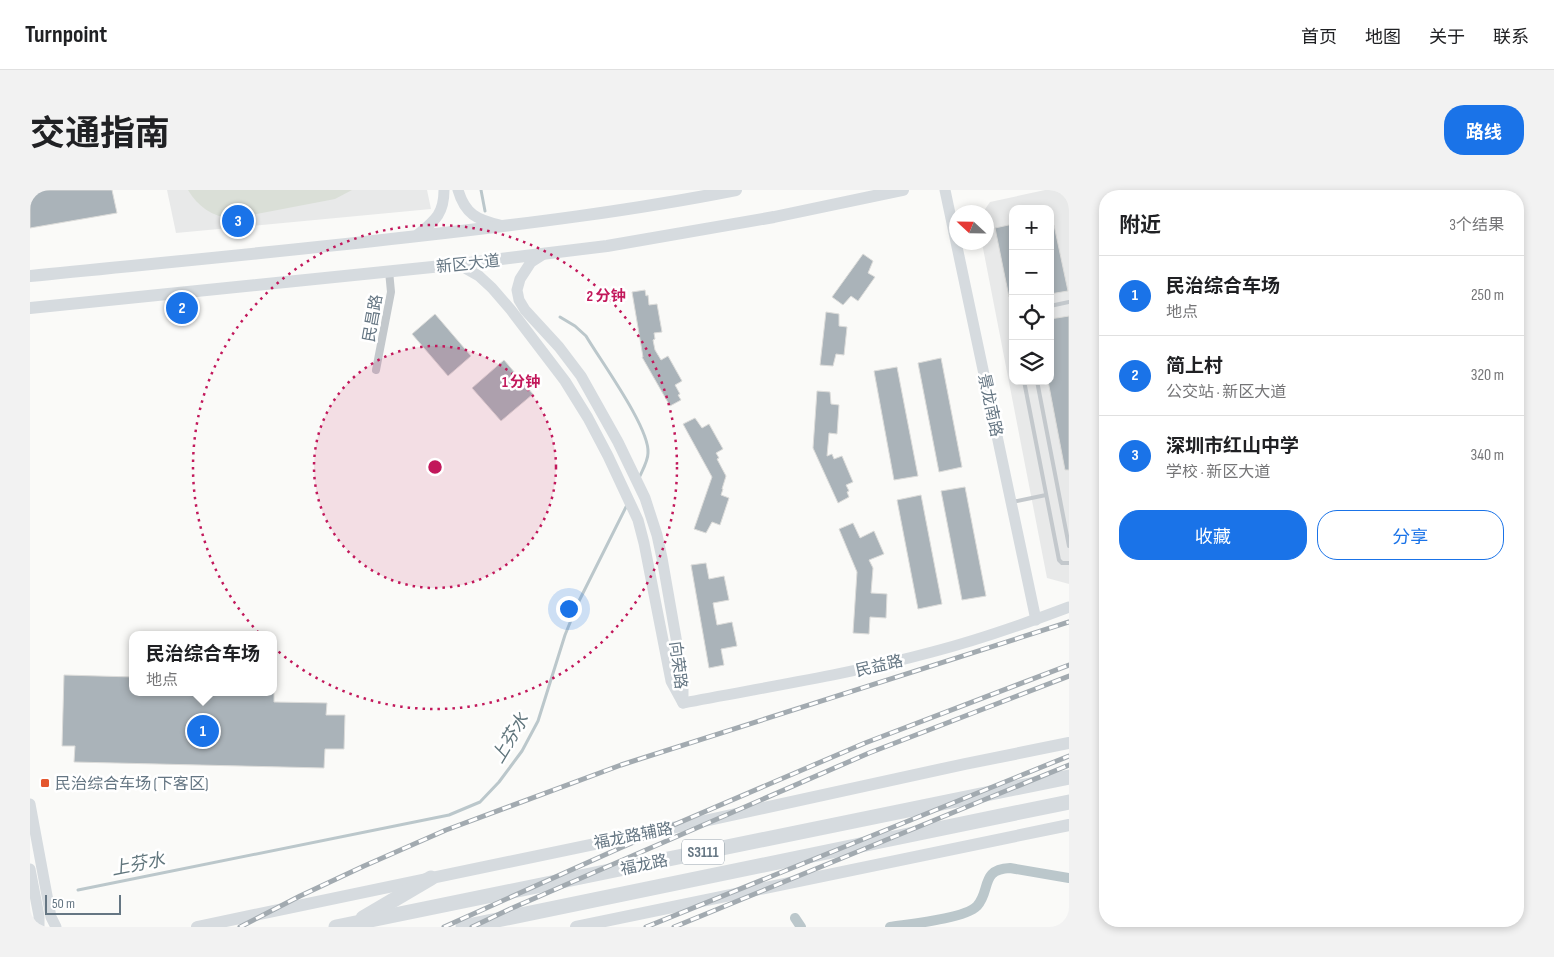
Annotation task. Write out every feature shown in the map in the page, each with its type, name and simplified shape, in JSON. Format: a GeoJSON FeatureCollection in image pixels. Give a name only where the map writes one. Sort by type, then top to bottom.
{"type":"FeatureCollection","features":[{"type":"Feature","properties":{"kind":"highway","name":"福龙路"},"geometry":{"type":"LineString","coordinates":[[336,927],[1069,777]]}},
{"type":"Feature","properties":{"kind":"highway","name":"福龙路"},"geometry":{"type":"LineString","coordinates":[[463,927],[1069,802]]}},
{"type":"Feature","properties":{"kind":"highway"},"geometry":{"type":"LineString","coordinates":[[354,924],[431,878]]}},
{"type":"Feature","properties":{"kind":"main road","name":"新区大道"},"geometry":{"type":"LineString","coordinates":[[30,276],[504,226],[642,207],[736,190]]}},
{"type":"Feature","properties":{"kind":"main road","name":"新区大道"},"geometry":{"type":"LineString","coordinates":[[30,308],[542,255],[690,233],[902,190]]}},
{"type":"Feature","properties":{"kind":"main road","name":"福龙路辅路"},"geometry":{"type":"LineString","coordinates":[[197,927],[965,764],[1069,744]]}},
{"type":"Feature","properties":{"kind":"main road"},"geometry":{"type":"LineString","coordinates":[[576,927],[1069,825]]}},
{"type":"Feature","properties":{"kind":"street"},"geometry":{"type":"LineString","coordinates":[[416,236],[435,220],[442,209],[444,190]]}},
{"type":"Feature","properties":{"kind":"street"},"geometry":{"type":"LineString","coordinates":[[458,190],[464,206],[473,215],[483,221],[504,226]]}},
{"type":"Feature","properties":{"kind":"street","name":"景龙南路"},"geometry":{"type":"LineString","coordinates":[[945,190],[1036,620]]}},
{"type":"Feature","properties":{"kind":"street","name":"向荣路"},"geometry":{"type":"LineString","coordinates":[[542,255],[531,262],[520,279],[517,290],[519,300],[525,310],[559,347],[580,376],[618,442],[645,498],[657,535],[683,678],[683,703]]}},
{"type":"Feature","properties":{"kind":"street","name":"向荣路"},"geometry":{"type":"LineString","coordinates":[[452,265],[465,268],[479,276],[492,288],[565,381],[588,418],[623,485],[638,520],[648,560],[671,681],[683,703]]}},
{"type":"Feature","properties":{"kind":"street","name":"民昌路"},"geometry":{"type":"LineString","coordinates":[[376,370],[391,292],[389,271]]}},
{"type":"Feature","properties":{"kind":"street","name":"民益路"},"geometry":{"type":"LineString","coordinates":[[683,703],[854,670],[932,652],[1036,620],[1069,607]]}},
{"type":"Feature","properties":{"kind":"street"},"geometry":{"type":"LineString","coordinates":[[30,804],[51,918],[56,927]]}},
{"type":"Feature","properties":{"kind":"street"},"geometry":{"type":"LineString","coordinates":[[30,869],[39,916],[38,927]]}},
{"type":"Feature","properties":{"kind":"lane"},"geometry":{"type":"LineString","coordinates":[[1054,305],[1069,302]]}},
{"type":"Feature","properties":{"kind":"lane"},"geometry":{"type":"LineString","coordinates":[[1025,385],[1059,560],[1062,563],[1069,563]]}},
{"type":"Feature","properties":{"kind":"lane"},"geometry":{"type":"LineString","coordinates":[[1038,385],[1069,546]]}},
{"type":"Feature","properties":{"kind":"lane"},"geometry":{"type":"LineString","coordinates":[[1011,502],[1046,495]]}},
{"type":"Feature","properties":{"kind":"shaded area"},"geometry":{"type":"Polygon","coordinates":[[[167,190],[427,190],[431,209],[176,233],[167,190]]]}},
{"type":"Feature","properties":{"kind":"shaded area"},"geometry":{"type":"Polygon","coordinates":[[[188,190],[352,190],[335,199],[231,219],[218,216],[206,210],[188,190]]]}},
{"type":"Feature","properties":{"kind":"shaded area"},"geometry":{"type":"Polygon","coordinates":[[[1045,190],[1069,190],[1069,584],[1047,578],[1010,385],[1054,385],[1054,205],[1009,205],[1009,382],[983,250],[994,250],[994,205],[988,205],[990,202],[1045,190]]]}},
{"type":"Feature","properties":{"kind":"building"},"geometry":{"type":"Polygon","coordinates":[[[30,190],[112,190],[117,213],[30,228],[30,190]]]}},
{"type":"Feature","properties":{"kind":"building"},"geometry":{"type":"Polygon","coordinates":[[[1009,225],[1009,297],[995,228],[1009,225]]]}},
{"type":"Feature","properties":{"kind":"building"},"geometry":{"type":"Polygon","coordinates":[[[1054,225],[1068,291],[1054,293],[1054,225]]]}},
{"type":"Feature","properties":{"kind":"building"},"geometry":{"type":"Polygon","coordinates":[[[863,254],[873,261],[868,273],[875,277],[858,301],[851,296],[843,305],[832,297],[863,254]]]}},
{"type":"Feature","properties":{"kind":"building"},"geometry":{"type":"Polygon","coordinates":[[[645,290],[646,296],[648,295],[649,305],[657,304],[662,332],[654,333],[655,350],[661,360],[668,356],[682,381],[675,385],[681,400],[670,406],[642,357],[632,292],[645,290]]]}},
{"type":"Feature","properties":{"kind":"building"},"geometry":{"type":"Polygon","coordinates":[[[826,312],[839,314],[839,326],[847,327],[844,355],[836,354],[833,366],[820,365],[826,312]]]}},
{"type":"Feature","properties":{"kind":"building"},"geometry":{"type":"Polygon","coordinates":[[[435,314],[471,356],[448,376],[412,334],[435,314]]]}},
{"type":"Feature","properties":{"kind":"building"},"geometry":{"type":"Polygon","coordinates":[[[1069,316],[1069,470],[1065,470],[1049,385],[1054,385],[1054,318],[1069,316]]]}},
{"type":"Feature","properties":{"kind":"building"},"geometry":{"type":"Polygon","coordinates":[[[941,358],[962,467],[939,472],[918,363],[941,358]]]}},
{"type":"Feature","properties":{"kind":"building"},"geometry":{"type":"Polygon","coordinates":[[[504,360],[533,394],[501,421],[472,388],[504,360]]]}},
{"type":"Feature","properties":{"kind":"building"},"geometry":{"type":"Polygon","coordinates":[[[897,367],[918,476],[894,480],[874,371],[897,367]]]}},
{"type":"Feature","properties":{"kind":"building"},"geometry":{"type":"Polygon","coordinates":[[[817,391],[830,392],[831,404],[839,405],[837,434],[829,433],[827,456],[832,454],[834,459],[842,456],[853,482],[846,485],[849,497],[838,503],[813,448],[817,391]]]}},
{"type":"Feature","properties":{"kind":"building"},"geometry":{"type":"Polygon","coordinates":[[[695,418],[702,428],[709,424],[723,449],[716,453],[726,476],[721,495],[729,498],[720,525],[712,522],[706,533],[694,529],[712,477],[683,424],[695,418]]]}},
{"type":"Feature","properties":{"kind":"building"},"geometry":{"type":"Polygon","coordinates":[[[965,487],[986,596],[962,600],[941,491],[965,487]]]}},
{"type":"Feature","properties":{"kind":"building"},"geometry":{"type":"Polygon","coordinates":[[[921,495],[942,604],[918,609],[897,500],[921,495]]]}},
{"type":"Feature","properties":{"kind":"building"},"geometry":{"type":"Polygon","coordinates":[[[853,523],[860,538],[874,531],[884,554],[869,560],[873,568],[871,593],[887,594],[886,618],[870,617],[869,634],[853,633],[857,572],[839,529],[853,523]]]}},
{"type":"Feature","properties":{"kind":"building"},"geometry":{"type":"Polygon","coordinates":[[[706,563],[709,579],[724,576],[729,600],[713,603],[717,625],[732,622],[737,646],[721,649],[724,665],[709,668],[691,565],[706,563]]]}},
{"type":"Feature","properties":{"kind":"building"},"geometry":{"type":"Polygon","coordinates":[[[64,675],[129,677],[129,696],[274,696],[274,702],[327,703],[326,715],[345,715],[344,749],[325,749],[324,768],[74,762],[75,746],[62,746],[64,675]]]}},
{"type":"Feature","properties":{"kind":"waterway","name":"上芬水"},"geometry":{"type":"LineString","coordinates":[[481,190],[485,211]]}},
{"type":"Feature","properties":{"kind":"waterway","name":"上芬水"},"geometry":{"type":"LineString","coordinates":[[560,317],[575,326],[586,336],[633,411],[641,428],[648,453],[646,463],[639,478]]}},
{"type":"Feature","properties":{"kind":"waterway","name":"上芬水"},"geometry":{"type":"LineString","coordinates":[[78,890],[449,815],[480,802],[499,782],[522,751],[538,721],[565,635],[578,603],[627,505]]}},
{"type":"Feature","properties":{"kind":"waterway"},"geometry":{"type":"LineString","coordinates":[[890,927],[949,918],[970,911],[981,900],[990,877],[994,872],[1001,869],[1010,868],[1069,878]]}},
{"type":"Feature","properties":{"kind":"waterway"},"geometry":{"type":"LineString","coordinates":[[795,918],[801,927]]}},
{"type":"Feature","properties":{"kind":"railway"},"geometry":{"type":"LineString","coordinates":[[240,927],[300,896],[446,830],[621,765],[1069,622]]}},
{"type":"Feature","properties":{"kind":"railway"},"geometry":{"type":"LineString","coordinates":[[444,927],[620,848],[865,743],[1069,665]]}},
{"type":"Feature","properties":{"kind":"railway"},"geometry":{"type":"LineString","coordinates":[[472,927],[869,753],[1069,676]]}},
{"type":"Feature","properties":{"kind":"railway"},"geometry":{"type":"LineString","coordinates":[[646,927],[1069,756]]}},
{"type":"Feature","properties":{"kind":"railway"},"geometry":{"type":"LineString","coordinates":[[674,927],[1069,765]]}},
{"type":"Feature","properties":{"kind":"place","name":"深圳市红山中学"},"geometry":{"type":"Point","coordinates":[238,221]}},
{"type":"Feature","properties":{"kind":"place","name":"简上村"},"geometry":{"type":"Point","coordinates":[182,308]}},
{"type":"Feature","properties":{"kind":"place","name":"民治综合车场"},"geometry":{"type":"Point","coordinates":[203,731]}},
{"type":"Feature","properties":{"kind":"place","name":"民治综合车场 (下客区)"},"geometry":{"type":"Point","coordinates":[45,783]}}]}
